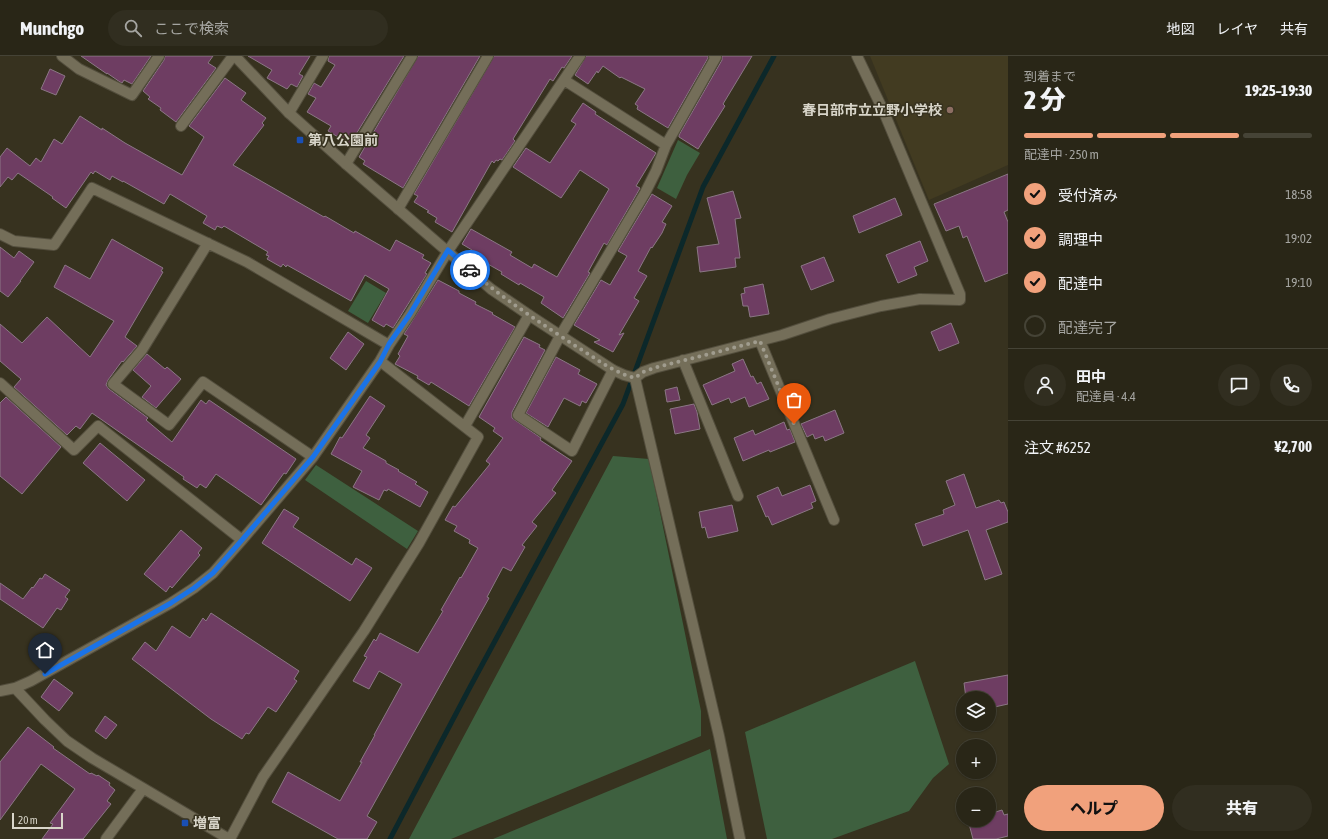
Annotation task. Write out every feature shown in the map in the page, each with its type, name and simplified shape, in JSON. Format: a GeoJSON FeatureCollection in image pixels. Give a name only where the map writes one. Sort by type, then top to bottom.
{"type":"FeatureCollection","features":[{"type":"Feature","properties":{"kind":"street"},"geometry":{"type":"LineString","coordinates":[[62,56],[78,69],[132,95],[159,56]]}},
{"type":"Feature","properties":{"kind":"street"},"geometry":{"type":"LineString","coordinates":[[181,126],[234,56],[289,113],[492,289],[560,336],[613,370],[635,378]]}},
{"type":"Feature","properties":{"kind":"street"},"geometry":{"type":"LineString","coordinates":[[289,113],[323,56]]}},
{"type":"Feature","properties":{"kind":"street"},"geometry":{"type":"LineString","coordinates":[[346,164],[412,56]]}},
{"type":"Feature","properties":{"kind":"street"},"geometry":{"type":"LineString","coordinates":[[398,209],[488,56]]}},
{"type":"Feature","properties":{"kind":"street"},"geometry":{"type":"LineString","coordinates":[[0,690],[15,688],[32,681],[171,603],[213,573],[313,457],[380,362],[389,344],[410,314],[448,250],[580,56]]}},
{"type":"Feature","properties":{"kind":"street"},"geometry":{"type":"LineString","coordinates":[[613,370],[572,451],[518,415],[560,336],[645,193],[656,171],[666,145],[716,57],[714,56]]}},
{"type":"Feature","properties":{"kind":"street"},"geometry":{"type":"LineString","coordinates":[[635,378],[643,372],[654,368],[782,336],[830,319],[881,306],[920,299],[960,300],[960,294],[883,110],[857,56]]}},
{"type":"Feature","properties":{"kind":"street"},"geometry":{"type":"LineString","coordinates":[[564,80],[666,145]]}},
{"type":"Feature","properties":{"kind":"street"},"geometry":{"type":"LineString","coordinates":[[0,234],[14,241],[54,245],[92,188],[247,262],[389,344]]}},
{"type":"Feature","properties":{"kind":"street"},"geometry":{"type":"LineString","coordinates":[[208,243],[142,350],[113,384],[169,425],[203,382],[313,457]]}},
{"type":"Feature","properties":{"kind":"street"},"geometry":{"type":"LineString","coordinates":[[465,426],[529,315]]}},
{"type":"Feature","properties":{"kind":"street"},"geometry":{"type":"LineString","coordinates":[[760,341],[834,520]]}},
{"type":"Feature","properties":{"kind":"street"},"geometry":{"type":"LineString","coordinates":[[683,360],[738,496]]}},
{"type":"Feature","properties":{"kind":"street"},"geometry":{"type":"LineString","coordinates":[[15,688],[67,741],[92,758],[230,839],[263,777],[364,630],[419,543],[478,437],[380,362]]}},
{"type":"Feature","properties":{"kind":"street"},"geometry":{"type":"LineString","coordinates":[[635,378],[719,736],[740,839]]}},
{"type":"Feature","properties":{"kind":"street"},"geometry":{"type":"LineString","coordinates":[[0,383],[74,450],[98,426],[242,540]]}},
{"type":"Feature","properties":{"kind":"street"},"geometry":{"type":"LineString","coordinates":[[106,839],[144,789]]}},
{"type":"Feature","properties":{"kind":"shaded area","name":"春日部市立立野小学校"},"geometry":{"type":"Polygon","coordinates":[[[870,56],[1008,56],[1008,165],[929,200],[870,56]]]}},
{"type":"Feature","properties":{"kind":"green space"},"geometry":{"type":"Polygon","coordinates":[[[678,140],[700,153],[687,175],[676,199],[657,188],[678,140]]]}},
{"type":"Feature","properties":{"kind":"green space"},"geometry":{"type":"Polygon","coordinates":[[[366,281],[386,293],[368,323],[348,311],[366,281]]]}},
{"type":"Feature","properties":{"kind":"green space"},"geometry":{"type":"Polygon","coordinates":[[[613,456],[649,459],[701,711],[701,736],[451,839],[409,839],[613,456]]]}},
{"type":"Feature","properties":{"kind":"green space"},"geometry":{"type":"Polygon","coordinates":[[[316,465],[418,531],[407,549],[305,480],[316,465]]]}},
{"type":"Feature","properties":{"kind":"green space"},"geometry":{"type":"Polygon","coordinates":[[[915,661],[949,764],[933,778],[909,811],[832,839],[767,839],[745,732],[915,661]]]}},
{"type":"Feature","properties":{"kind":"green space"},"geometry":{"type":"Polygon","coordinates":[[[710,749],[727,839],[493,839],[710,749]]]}},
{"type":"Feature","properties":{"kind":"building"},"geometry":{"type":"Polygon","coordinates":[[[81,56],[151,56],[132,84],[124,80],[122,83],[120,82],[81,56]]]}},
{"type":"Feature","properties":{"kind":"building"},"geometry":{"type":"Polygon","coordinates":[[[165,56],[213,56],[208,63],[216,68],[176,122],[160,110],[161,108],[148,99],[150,97],[143,91],[164,60],[165,56]]]}},
{"type":"Feature","properties":{"kind":"building"},"geometry":{"type":"Polygon","coordinates":[[[248,56],[310,56],[299,74],[303,76],[297,87],[291,84],[287,89],[267,78],[272,70],[248,56]]]}},
{"type":"Feature","properties":{"kind":"building"},"geometry":{"type":"Polygon","coordinates":[[[329,56],[404,56],[350,144],[328,131],[331,126],[307,112],[316,98],[308,94],[314,83],[321,87],[335,65],[328,61],[329,56]]]}},
{"type":"Feature","properties":{"kind":"building"},"geometry":{"type":"Polygon","coordinates":[[[418,56],[480,56],[403,188],[363,164],[365,161],[359,157],[418,56]]]}},
{"type":"Feature","properties":{"kind":"building"},"geometry":{"type":"Polygon","coordinates":[[[494,56],[572,56],[564,68],[562,67],[553,81],[550,79],[513,139],[515,141],[502,160],[496,160],[494,163],[492,161],[452,232],[435,222],[437,218],[414,202],[418,196],[414,194],[494,56]]]}},
{"type":"Feature","properties":{"kind":"building"},"geometry":{"type":"Polygon","coordinates":[[[586,56],[708,56],[708,58],[668,128],[637,109],[638,106],[635,104],[645,89],[621,77],[620,78],[603,66],[598,73],[597,71],[588,84],[575,75],[586,56]]]}},
{"type":"Feature","properties":{"kind":"building"},"geometry":{"type":"Polygon","coordinates":[[[722,56],[752,56],[723,104],[725,106],[698,149],[679,137],[679,135],[722,60],[722,56]]]}},
{"type":"Feature","properties":{"kind":"building"},"geometry":{"type":"Polygon","coordinates":[[[50,69],[65,76],[56,95],[41,89],[50,69]]]}},
{"type":"Feature","properties":{"kind":"building"},"geometry":{"type":"Polygon","coordinates":[[[225,78],[246,93],[241,100],[266,118],[262,123],[264,125],[233,165],[324,217],[325,216],[354,233],[355,231],[390,251],[396,240],[424,255],[422,258],[431,263],[425,273],[427,274],[393,328],[386,324],[384,327],[372,320],[389,289],[365,275],[351,301],[287,265],[286,267],[283,264],[281,267],[267,259],[269,256],[266,255],[268,252],[224,226],[222,228],[217,226],[215,230],[203,223],[207,216],[170,194],[164,204],[123,181],[112,176],[110,180],[95,171],[93,174],[91,172],[66,208],[52,198],[53,197],[18,173],[12,180],[8,177],[0,187],[0,157],[7,148],[30,166],[36,158],[41,162],[54,139],[62,144],[80,116],[182,175],[204,137],[189,126],[225,78]]]}},
{"type":"Feature","properties":{"kind":"building"},"geometry":{"type":"Polygon","coordinates":[[[583,103],[596,112],[595,114],[656,153],[636,186],[640,188],[639,190],[607,245],[604,243],[588,272],[590,273],[563,318],[541,303],[544,297],[520,283],[519,285],[501,274],[502,272],[470,254],[472,250],[462,244],[471,229],[512,252],[510,255],[532,268],[534,264],[557,277],[609,189],[580,170],[561,198],[513,167],[526,148],[550,163],[576,124],[571,121],[583,103]]]}},
{"type":"Feature","properties":{"kind":"building"},"geometry":{"type":"Polygon","coordinates":[[[1008,174],[1008,210],[1004,212],[1008,222],[1008,273],[985,282],[967,236],[963,238],[959,226],[946,231],[934,204],[1008,174]]]}},
{"type":"Feature","properties":{"kind":"building"},"geometry":{"type":"Polygon","coordinates":[[[733,191],[741,218],[735,219],[740,258],[735,258],[736,267],[700,272],[697,247],[719,244],[707,198],[733,191]]]}},
{"type":"Feature","properties":{"kind":"building"},"geometry":{"type":"Polygon","coordinates":[[[652,194],[672,206],[662,222],[666,224],[662,233],[652,248],[651,247],[638,271],[647,276],[634,298],[639,301],[619,335],[624,333],[613,352],[594,342],[600,340],[574,325],[601,280],[610,285],[627,256],[618,251],[652,194]]]}},
{"type":"Feature","properties":{"kind":"building"},"geometry":{"type":"Polygon","coordinates":[[[895,198],[902,215],[859,233],[853,216],[895,198]]]}},
{"type":"Feature","properties":{"kind":"building"},"geometry":{"type":"Polygon","coordinates":[[[112,239],[163,268],[161,271],[163,272],[125,337],[137,346],[123,362],[122,361],[106,385],[109,389],[148,418],[146,420],[172,442],[201,400],[206,404],[209,400],[296,459],[261,505],[216,474],[206,488],[200,484],[197,488],[183,479],[184,477],[92,413],[80,429],[76,426],[67,435],[14,387],[21,379],[0,361],[0,324],[22,343],[47,317],[90,357],[114,321],[54,287],[65,265],[90,279],[112,239]]]}},
{"type":"Feature","properties":{"kind":"building"},"geometry":{"type":"Polygon","coordinates":[[[920,241],[928,261],[914,267],[917,275],[898,283],[886,255],[920,241]]]}},
{"type":"Feature","properties":{"kind":"building"},"geometry":{"type":"Polygon","coordinates":[[[0,247],[14,258],[19,251],[34,262],[8,297],[0,291],[0,247]]]}},
{"type":"Feature","properties":{"kind":"building"},"geometry":{"type":"Polygon","coordinates":[[[824,257],[834,281],[811,290],[801,266],[824,257]]]}},
{"type":"Feature","properties":{"kind":"building"},"geometry":{"type":"Polygon","coordinates":[[[438,280],[459,291],[459,293],[476,302],[475,304],[515,327],[469,406],[431,382],[429,385],[417,378],[418,376],[395,364],[400,356],[398,354],[408,336],[404,334],[438,280]]]}},
{"type":"Feature","properties":{"kind":"building"},"geometry":{"type":"Polygon","coordinates":[[[763,284],[769,314],[750,317],[748,306],[743,306],[741,294],[745,293],[744,288],[763,284]]]}},
{"type":"Feature","properties":{"kind":"building"},"geometry":{"type":"Polygon","coordinates":[[[951,323],[959,343],[939,351],[931,332],[951,323]]]}},
{"type":"Feature","properties":{"kind":"building"},"geometry":{"type":"Polygon","coordinates":[[[348,332],[364,344],[346,370],[330,358],[348,332]]]}},
{"type":"Feature","properties":{"kind":"building"},"geometry":{"type":"Polygon","coordinates":[[[524,337],[540,345],[539,347],[545,350],[512,412],[512,418],[541,438],[540,440],[572,461],[552,490],[556,493],[532,522],[537,526],[522,545],[525,547],[511,571],[503,567],[487,597],[489,598],[367,816],[377,822],[367,839],[338,839],[272,802],[288,772],[340,801],[402,684],[379,671],[369,689],[353,681],[367,657],[364,656],[374,639],[376,641],[380,633],[418,653],[443,611],[441,610],[478,548],[469,543],[470,540],[454,531],[457,526],[445,520],[453,506],[455,507],[490,464],[486,461],[503,438],[493,431],[495,428],[479,417],[524,337]]]}},
{"type":"Feature","properties":{"kind":"building"},"geometry":{"type":"Polygon","coordinates":[[[147,354],[165,369],[167,367],[181,379],[156,408],[142,397],[151,386],[133,370],[147,354]]]}},
{"type":"Feature","properties":{"kind":"building"},"geometry":{"type":"Polygon","coordinates":[[[556,357],[580,370],[578,374],[597,384],[586,403],[582,401],[580,406],[564,398],[548,427],[526,413],[556,357]]]}},
{"type":"Feature","properties":{"kind":"building"},"geometry":{"type":"Polygon","coordinates":[[[743,359],[751,377],[753,376],[757,384],[761,382],[769,399],[749,407],[745,397],[731,403],[729,398],[712,405],[703,385],[735,371],[732,364],[743,359]]]}},
{"type":"Feature","properties":{"kind":"building"},"geometry":{"type":"Polygon","coordinates":[[[677,387],[680,400],[667,402],[665,390],[677,387]]]}},
{"type":"Feature","properties":{"kind":"building"},"geometry":{"type":"Polygon","coordinates":[[[370,396],[385,406],[366,435],[370,438],[363,448],[386,461],[386,463],[417,482],[415,484],[428,492],[420,507],[388,489],[387,491],[384,490],[379,500],[353,487],[362,471],[331,454],[340,437],[342,438],[370,396]]]}},
{"type":"Feature","properties":{"kind":"building"},"geometry":{"type":"Polygon","coordinates":[[[6,397],[61,447],[22,494],[0,476],[0,403],[6,397]]]}},
{"type":"Feature","properties":{"kind":"building"},"geometry":{"type":"Polygon","coordinates":[[[694,404],[700,429],[675,434],[670,409],[694,404]]]}},
{"type":"Feature","properties":{"kind":"building"},"geometry":{"type":"Polygon","coordinates":[[[835,410],[844,433],[825,441],[823,436],[815,439],[813,434],[807,437],[801,424],[835,410]]]}},
{"type":"Feature","properties":{"kind":"building"},"geometry":{"type":"Polygon","coordinates":[[[784,422],[787,430],[790,429],[795,442],[770,452],[769,450],[743,461],[734,438],[753,430],[755,435],[784,422]]]}},
{"type":"Feature","properties":{"kind":"building"},"geometry":{"type":"Polygon","coordinates":[[[100,443],[145,480],[127,501],[83,463],[100,443]]]}},
{"type":"Feature","properties":{"kind":"building"},"geometry":{"type":"Polygon","coordinates":[[[964,474],[976,508],[999,500],[1001,503],[1004,502],[1008,512],[1008,522],[986,530],[1002,574],[985,580],[968,530],[923,546],[915,524],[944,514],[943,510],[955,505],[946,481],[964,474]]]}},
{"type":"Feature","properties":{"kind":"building"},"geometry":{"type":"Polygon","coordinates":[[[810,485],[816,501],[811,503],[813,508],[772,525],[768,516],[766,517],[757,496],[778,487],[782,496],[810,485]]]}},
{"type":"Feature","properties":{"kind":"building"},"geometry":{"type":"Polygon","coordinates":[[[732,505],[738,531],[708,538],[705,527],[702,528],[699,512],[732,505]]]}},
{"type":"Feature","properties":{"kind":"building"},"geometry":{"type":"Polygon","coordinates":[[[284,509],[299,518],[293,527],[352,565],[356,558],[372,568],[350,601],[262,543],[284,509]]]}},
{"type":"Feature","properties":{"kind":"building"},"geometry":{"type":"Polygon","coordinates":[[[181,530],[202,548],[198,553],[200,555],[172,588],[170,586],[166,592],[144,574],[181,530]]]}},
{"type":"Feature","properties":{"kind":"building"},"geometry":{"type":"Polygon","coordinates":[[[45,574],[70,590],[65,597],[68,599],[61,610],[57,608],[43,628],[0,599],[0,583],[23,599],[45,574]]]}},
{"type":"Feature","properties":{"kind":"building"},"geometry":{"type":"Polygon","coordinates":[[[211,613],[299,671],[294,679],[297,681],[276,712],[268,707],[249,734],[246,733],[242,739],[211,719],[132,659],[145,642],[156,651],[172,626],[190,638],[203,618],[206,621],[211,613]]]}},
{"type":"Feature","properties":{"kind":"building"},"geometry":{"type":"Polygon","coordinates":[[[1008,675],[1008,704],[996,707],[996,691],[965,691],[964,683],[1008,675]]]}},
{"type":"Feature","properties":{"kind":"building"},"geometry":{"type":"Polygon","coordinates":[[[54,679],[73,693],[59,711],[41,697],[54,679]]]}},
{"type":"Feature","properties":{"kind":"building"},"geometry":{"type":"Polygon","coordinates":[[[105,716],[117,725],[106,739],[95,731],[105,716]]]}},
{"type":"Feature","properties":{"kind":"building"},"geometry":{"type":"Polygon","coordinates":[[[28,727],[54,747],[53,748],[90,774],[98,775],[110,783],[109,785],[115,790],[107,801],[111,804],[83,839],[42,839],[53,824],[50,823],[75,789],[41,764],[0,820],[0,762],[28,727]]]}},
{"type":"Feature","properties":{"kind":"building"},"geometry":{"type":"Polygon","coordinates":[[[1002,810],[1004,815],[1008,814],[1008,836],[996,839],[973,839],[970,827],[996,827],[996,812],[1002,810]]]}},
{"type":"Feature","properties":{"kind":"waterway"},"geometry":{"type":"LineString","coordinates":[[390,839],[623,404],[703,187],[774,56]]}},
{"type":"Feature","properties":{"kind":"way so far"},"geometry":{"type":"LineString","coordinates":[[470,270],[507,301],[600,362],[613,370],[635,378],[643,372],[654,368],[760,341],[794,424]]}},
{"type":"Feature","properties":{"kind":"place","name":"春日部市立立野小学校"},"geometry":{"type":"Point","coordinates":[950,110]}},
{"type":"Feature","properties":{"kind":"place","name":"第八公園前"},"geometry":{"type":"Point","coordinates":[300,140]}},
{"type":"Feature","properties":{"kind":"place","name":"増富"},"geometry":{"type":"Point","coordinates":[185,823]}},
{"type":"Feature","properties":{"kind":"route"},"geometry":{"type":"LineString","coordinates":[[45,674],[171,603],[213,573],[313,457],[380,362],[389,344],[410,314],[448,250],[470,270]]}}]}
